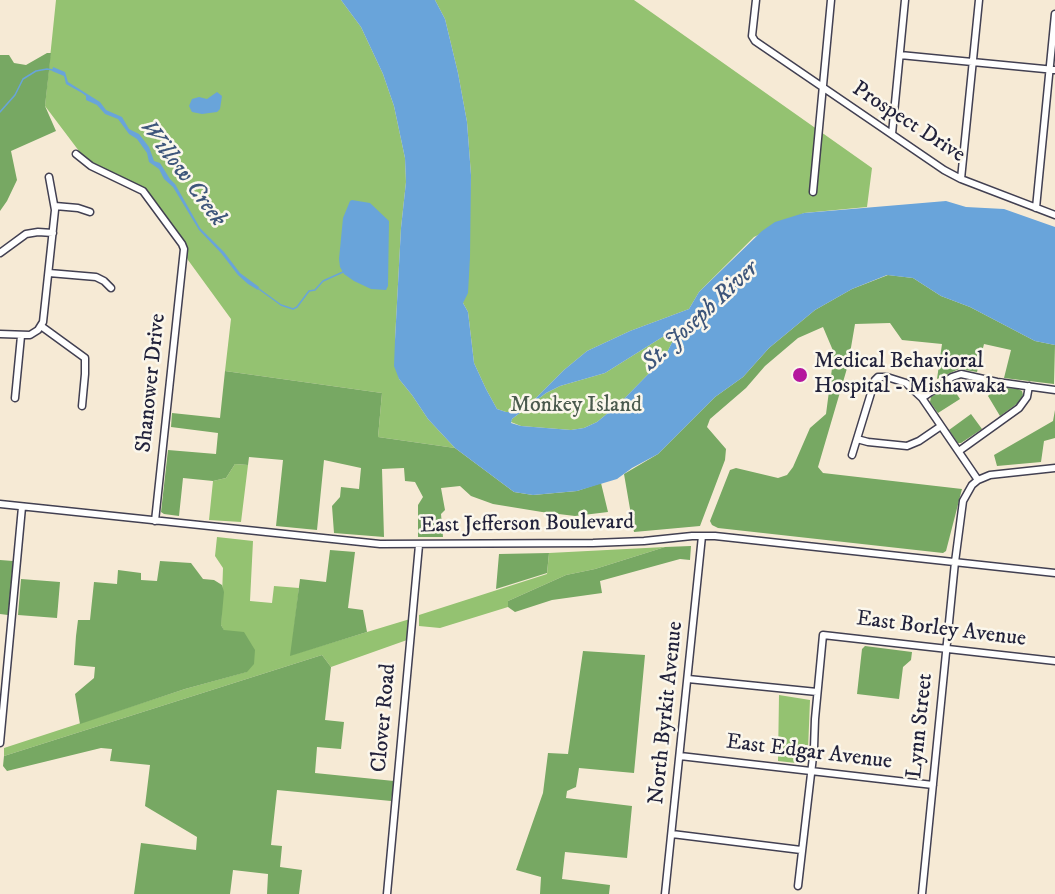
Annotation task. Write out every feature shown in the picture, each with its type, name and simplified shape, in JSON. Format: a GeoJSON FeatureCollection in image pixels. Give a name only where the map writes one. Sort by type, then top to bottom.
{"type":"FeatureCollection","features":[{"type":"Feature","properties":{"kind":"street","name":"Prospect Drive"},"geometry":{"type":"LineString","coordinates":[[756,0],[753,39],[944,170],[961,179],[1055,215]]}},
{"type":"Feature","properties":{"kind":"street"},"geometry":{"type":"LineString","coordinates":[[813,192],[831,0]]}},
{"type":"Feature","properties":{"kind":"street"},"geometry":{"type":"LineString","coordinates":[[892,134],[905,0]]}},
{"type":"Feature","properties":{"kind":"street"},"geometry":{"type":"LineString","coordinates":[[961,179],[979,0]]}},
{"type":"Feature","properties":{"kind":"street"},"geometry":{"type":"LineString","coordinates":[[1036,208],[1052,70],[1055,14]]}},
{"type":"Feature","properties":{"kind":"street"},"geometry":{"type":"LineString","coordinates":[[900,55],[1052,70]]}},
{"type":"Feature","properties":{"kind":"street","name":"Shanower Drive"},"geometry":{"type":"LineString","coordinates":[[76,154],[91,166],[143,191],[183,244],[155,521]]}},
{"type":"Feature","properties":{"kind":"street"},"geometry":{"type":"LineString","coordinates":[[0,334],[21,336],[35,333],[41,326],[49,273],[55,206],[49,177]]}},
{"type":"Feature","properties":{"kind":"street"},"geometry":{"type":"LineString","coordinates":[[55,206],[78,208],[90,212]]}},
{"type":"Feature","properties":{"kind":"street"},"geometry":{"type":"LineString","coordinates":[[0,253],[26,234],[52,233]]}},
{"type":"Feature","properties":{"kind":"street"},"geometry":{"type":"LineString","coordinates":[[49,273],[96,278],[104,281],[111,288]]}},
{"type":"Feature","properties":{"kind":"street"},"geometry":{"type":"LineString","coordinates":[[41,326],[85,358],[82,406]]}},
{"type":"Feature","properties":{"kind":"street"},"geometry":{"type":"LineString","coordinates":[[15,398],[21,336]]}},
{"type":"Feature","properties":{"kind":"street"},"geometry":{"type":"LineString","coordinates":[[922,398],[952,377],[961,374],[1055,390]]}},
{"type":"Feature","properties":{"kind":"street"},"geometry":{"type":"LineString","coordinates":[[852,454],[873,385],[878,377],[887,377],[906,383],[922,398],[978,480],[999,473],[1055,468]]}},
{"type":"Feature","properties":{"kind":"street"},"geometry":{"type":"LineString","coordinates":[[959,452],[1019,408],[1027,397],[1029,386]]}},
{"type":"Feature","properties":{"kind":"street"},"geometry":{"type":"LineString","coordinates":[[857,438],[868,442],[907,446],[941,426]]}},
{"type":"Feature","properties":{"kind":"street","name":"Lynn Street"},"geometry":{"type":"LineString","coordinates":[[922,894],[963,501],[972,485],[978,480]]}},
{"type":"Feature","properties":{"kind":"street","name":"East Jefferson Boulevard"},"geometry":{"type":"LineString","coordinates":[[0,504],[350,542],[419,545],[603,543],[702,536],[1055,573]]}},
{"type":"Feature","properties":{"kind":"street"},"geometry":{"type":"LineString","coordinates":[[0,743],[22,507]]}},
{"type":"Feature","properties":{"kind":"street","name":"North Byrkit Avenue"},"geometry":{"type":"LineString","coordinates":[[666,894],[702,536]]}},
{"type":"Feature","properties":{"kind":"street","name":"Clover Road"},"geometry":{"type":"LineString","coordinates":[[387,894],[419,545]]}},
{"type":"Feature","properties":{"kind":"street","name":"East Borley Avenue"},"geometry":{"type":"LineString","coordinates":[[817,692],[823,635],[1055,661]]}},
{"type":"Feature","properties":{"kind":"street"},"geometry":{"type":"LineString","coordinates":[[688,679],[817,692],[812,771],[798,885]]}},
{"type":"Feature","properties":{"kind":"street","name":"East Edgar Avenue"},"geometry":{"type":"LineString","coordinates":[[680,756],[933,785]]}},
{"type":"Feature","properties":{"kind":"street"},"geometry":{"type":"LineString","coordinates":[[672,834],[801,850]]}},
{"type":"Feature","properties":{"kind":"green space"},"geometry":{"type":"Polygon","coordinates":[[[56,0],[341,0],[361,27],[383,74],[394,106],[405,158],[406,182],[395,340],[399,379],[428,419],[455,448],[378,437],[382,393],[225,371],[231,319],[188,260],[182,244],[146,194],[114,177],[82,155],[45,106],[56,0]]]}},
{"type":"Feature","properties":{"kind":"green space"},"geometry":{"type":"Polygon","coordinates":[[[435,0],[634,0],[872,168],[867,207],[804,213],[754,237],[699,292],[689,309],[630,331],[587,351],[535,399],[514,412],[497,409],[474,363],[468,312],[463,303],[471,175],[467,122],[445,19],[435,0]]]}},
{"type":"Feature","properties":{"kind":"green space"},"geometry":{"type":"Polygon","coordinates":[[[51,53],[45,106],[56,131],[11,151],[17,180],[0,211],[0,55],[9,55],[14,63],[26,65],[51,53]]]}},
{"type":"Feature","properties":{"kind":"green space"},"geometry":{"type":"Polygon","coordinates":[[[888,275],[913,278],[941,296],[970,307],[1035,341],[1055,345],[1054,384],[1004,378],[1011,350],[984,344],[977,372],[959,369],[937,379],[942,344],[902,340],[890,323],[855,324],[848,365],[818,467],[823,473],[962,489],[946,551],[943,553],[718,528],[712,525],[710,521],[730,470],[736,468],[778,478],[787,475],[793,467],[810,428],[826,414],[834,353],[823,327],[798,338],[710,419],[707,427],[726,449],[725,460],[700,526],[634,532],[624,474],[658,454],[715,397],[743,377],[769,348],[815,310],[852,289],[888,275]]]}},
{"type":"Feature","properties":{"kind":"green space","name":"Monkey Island"},"geometry":{"type":"Polygon","coordinates":[[[675,331],[676,335],[664,358],[619,404],[597,422],[584,428],[571,430],[521,426],[511,422],[546,393],[560,386],[605,373],[675,331]]]}},
{"type":"Feature","properties":{"kind":"green space"},"geometry":{"type":"Polygon","coordinates":[[[225,371],[382,393],[378,437],[455,448],[514,492],[533,495],[577,491],[601,483],[608,512],[575,516],[542,512],[493,504],[471,496],[460,486],[441,488],[445,510],[441,514],[443,537],[418,537],[418,505],[423,497],[415,482],[405,481],[404,468],[382,469],[384,537],[334,533],[332,506],[340,497],[341,487],[359,489],[361,468],[324,460],[317,530],[276,526],[283,460],[249,457],[248,465],[235,464],[226,478],[213,481],[183,478],[179,516],[164,514],[161,512],[168,450],[216,454],[218,433],[171,427],[172,413],[220,418],[225,371]]]}},
{"type":"Feature","properties":{"kind":"green space"},"geometry":{"type":"Polygon","coordinates":[[[950,384],[960,399],[938,413],[930,402],[931,397],[950,384]]]}},
{"type":"Feature","properties":{"kind":"green space"},"geometry":{"type":"Polygon","coordinates":[[[996,387],[1018,389],[1023,395],[1018,403],[1000,416],[988,396],[996,387]]]}},
{"type":"Feature","properties":{"kind":"green space"},"geometry":{"type":"Polygon","coordinates":[[[1055,410],[1055,438],[1044,441],[1041,462],[997,466],[994,455],[1053,421],[1055,410]]]}},
{"type":"Feature","properties":{"kind":"green space"},"geometry":{"type":"Polygon","coordinates":[[[971,414],[982,429],[958,443],[949,430],[971,414]]]}},
{"type":"Feature","properties":{"kind":"green space"},"geometry":{"type":"Polygon","coordinates":[[[235,464],[248,465],[241,522],[209,520],[213,481],[226,478],[235,464]]]}},
{"type":"Feature","properties":{"kind":"green space"},"geometry":{"type":"Polygon","coordinates":[[[217,537],[253,541],[250,601],[272,603],[274,586],[299,588],[291,655],[410,619],[407,640],[331,667],[322,655],[4,756],[4,748],[185,689],[246,672],[221,625],[223,568],[215,556],[217,537]]]}},
{"type":"Feature","properties":{"kind":"green space"},"geometry":{"type":"Polygon","coordinates":[[[691,546],[690,560],[680,559],[600,581],[602,593],[552,600],[515,612],[508,607],[508,601],[566,575],[595,569],[665,547],[691,546]]]}},
{"type":"Feature","properties":{"kind":"green space"},"geometry":{"type":"Polygon","coordinates":[[[665,547],[595,569],[566,575],[508,601],[508,607],[440,628],[419,626],[419,615],[547,574],[549,553],[665,547]]]}},
{"type":"Feature","properties":{"kind":"green space"},"geometry":{"type":"Polygon","coordinates":[[[330,550],[355,552],[348,608],[363,610],[367,632],[290,656],[300,579],[326,582],[330,550]]]}},
{"type":"Feature","properties":{"kind":"green space"},"geometry":{"type":"Polygon","coordinates":[[[549,553],[547,573],[496,589],[499,554],[549,553]]]}},
{"type":"Feature","properties":{"kind":"green space"},"geometry":{"type":"Polygon","coordinates":[[[0,560],[13,561],[8,615],[0,614],[0,560]]]}},
{"type":"Feature","properties":{"kind":"green space"},"geometry":{"type":"Polygon","coordinates":[[[160,561],[191,563],[203,579],[214,580],[222,585],[224,592],[221,625],[224,630],[244,632],[255,650],[254,664],[247,672],[185,689],[80,724],[75,694],[94,678],[95,667],[74,665],[76,636],[78,620],[90,620],[94,582],[117,584],[118,570],[141,573],[141,580],[157,581],[160,561]]]}},
{"type":"Feature","properties":{"kind":"green space"},"geometry":{"type":"Polygon","coordinates":[[[21,579],[60,582],[57,618],[18,615],[21,579]]]}},
{"type":"Feature","properties":{"kind":"green space"},"geometry":{"type":"Polygon","coordinates":[[[865,646],[912,652],[911,660],[903,667],[899,699],[857,694],[862,649],[865,646]]]}},
{"type":"Feature","properties":{"kind":"green space"},"geometry":{"type":"Polygon","coordinates":[[[583,651],[645,655],[634,773],[579,768],[576,787],[567,791],[566,798],[632,806],[627,858],[565,852],[562,879],[610,885],[609,894],[540,894],[541,877],[516,870],[543,793],[548,753],[568,754],[583,651]]]}},
{"type":"Feature","properties":{"kind":"green space"},"geometry":{"type":"Polygon","coordinates":[[[322,655],[331,667],[325,720],[344,722],[341,749],[317,747],[315,773],[394,781],[391,801],[277,790],[271,845],[282,846],[280,867],[302,870],[299,894],[267,894],[268,874],[233,870],[230,894],[134,894],[141,843],[196,850],[197,837],[145,806],[150,765],[110,761],[112,749],[101,748],[7,771],[3,766],[4,756],[322,655]]]}},
{"type":"Feature","properties":{"kind":"green space"},"geometry":{"type":"Polygon","coordinates":[[[779,695],[810,700],[808,750],[805,764],[778,761],[779,695]]]}},
{"type":"Feature","properties":{"kind":"water","name":"St. Joseph River"},"geometry":{"type":"Polygon","coordinates":[[[341,0],[435,0],[445,19],[467,122],[471,175],[468,293],[463,303],[468,312],[474,363],[497,409],[514,412],[535,399],[587,351],[630,331],[689,309],[699,292],[762,231],[775,222],[804,213],[946,201],[966,207],[1004,209],[1055,227],[1055,345],[1035,341],[970,307],[941,296],[913,278],[887,275],[852,289],[815,310],[769,348],[743,377],[715,397],[658,454],[617,479],[577,491],[533,495],[514,492],[455,448],[428,419],[399,379],[394,366],[401,228],[406,182],[405,158],[394,106],[383,74],[361,27],[341,0]],[[675,331],[605,373],[560,386],[546,393],[512,419],[511,423],[521,426],[571,430],[584,428],[597,422],[619,404],[664,358],[676,335],[675,331]]]}},
{"type":"Feature","properties":{"kind":"water"},"geometry":{"type":"Polygon","coordinates":[[[53,67],[65,72],[68,82],[100,102],[106,110],[122,117],[129,129],[139,134],[149,147],[154,161],[160,163],[175,184],[200,228],[224,252],[240,273],[259,287],[258,290],[238,275],[199,230],[173,187],[164,179],[159,169],[149,162],[147,153],[137,139],[129,134],[118,119],[105,114],[97,105],[86,100],[86,96],[66,84],[64,76],[52,71],[53,67]]]}},
{"type":"Feature","properties":{"kind":"water"},"geometry":{"type":"Polygon","coordinates":[[[217,92],[222,96],[220,109],[217,112],[202,114],[192,112],[189,106],[192,99],[199,97],[207,99],[217,92]]]}},
{"type":"Feature","properties":{"kind":"water"},"geometry":{"type":"Polygon","coordinates":[[[352,200],[370,203],[389,221],[388,286],[386,290],[371,289],[354,281],[344,274],[340,267],[343,218],[352,200]]]}},
{"type":"Feature","properties":{"kind":"waterway","name":"Willow Creek"},"geometry":{"type":"LineString","coordinates":[[0,112],[15,95],[23,79],[36,71],[53,70]]}},
{"type":"Feature","properties":{"kind":"waterway","name":"Willow Creek"},"geometry":{"type":"LineString","coordinates":[[259,289],[281,305],[293,309],[309,291],[315,290],[323,281],[343,272]]}},
{"type":"Feature","properties":{"kind":"place","name":"Medical Behavioral Hospital - Mishawaka"},"geometry":{"type":"Point","coordinates":[800,375]}}]}
